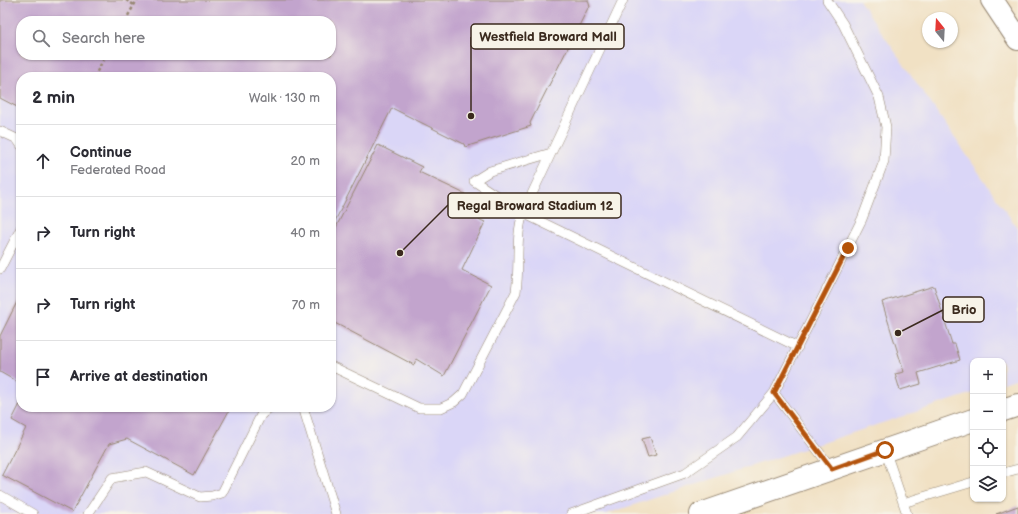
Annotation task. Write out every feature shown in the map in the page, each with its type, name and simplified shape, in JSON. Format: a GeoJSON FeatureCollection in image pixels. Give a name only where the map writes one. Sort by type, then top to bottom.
{"type":"FeatureCollection","features":[{"type":"Feature","properties":{"kind":"street"},"geometry":{"type":"LineString","coordinates":[[992,0],[1018,39]]}},
{"type":"Feature","properties":{"kind":"street"},"geometry":{"type":"LineString","coordinates":[[1006,409],[1018,405]]}},
{"type":"Feature","properties":{"kind":"street"},"geometry":{"type":"LineString","coordinates":[[700,514],[970,421]]}},
{"type":"Feature","properties":{"kind":"lane"},"geometry":{"type":"LineString","coordinates":[[336,368],[419,408],[440,408],[454,402],[463,394],[516,292],[518,279],[518,227],[523,213],[623,0]]}},
{"type":"Feature","properties":{"kind":"lane"},"geometry":{"type":"LineString","coordinates":[[571,514],[685,473],[737,437],[774,393],[798,348],[862,219],[884,161],[886,127],[879,97],[843,24],[827,0]]}},
{"type":"Feature","properties":{"kind":"lane"},"geometry":{"type":"LineString","coordinates":[[0,131],[16,139]]}},
{"type":"Feature","properties":{"kind":"lane"},"geometry":{"type":"LineString","coordinates":[[551,153],[490,171],[474,181],[523,213],[798,348]]}},
{"type":"Feature","properties":{"kind":"lane"},"geometry":{"type":"LineString","coordinates":[[0,269],[16,238]]}},
{"type":"Feature","properties":{"kind":"lane"},"geometry":{"type":"LineString","coordinates":[[774,393],[832,469]]}},
{"type":"Feature","properties":{"kind":"lane"},"geometry":{"type":"LineString","coordinates":[[88,514],[112,478],[134,473],[146,472],[200,496],[212,496],[222,493],[261,415],[264,412]]}},
{"type":"Feature","properties":{"kind":"lane"},"geometry":{"type":"LineString","coordinates":[[305,412],[336,514]]}},
{"type":"Feature","properties":{"kind":"lane"},"geometry":{"type":"LineString","coordinates":[[885,450],[907,514]]}},
{"type":"Feature","properties":{"kind":"lane"},"geometry":{"type":"LineString","coordinates":[[1006,472],[1018,468]]}},
{"type":"Feature","properties":{"kind":"lane"},"geometry":{"type":"LineString","coordinates":[[903,503],[970,483]]}},
{"type":"Feature","properties":{"kind":"lane"},"geometry":{"type":"LineString","coordinates":[[0,496],[34,514]]}},
{"type":"Feature","properties":{"kind":"path"},"geometry":{"type":"LineString","coordinates":[[126,0],[134,4]]}},
{"type":"Feature","properties":{"kind":"path"},"geometry":{"type":"LineString","coordinates":[[128,16],[137,0]]}},
{"type":"Feature","properties":{"kind":"path"},"geometry":{"type":"LineString","coordinates":[[97,72],[103,60]]}},
{"type":"Feature","properties":{"kind":"shaded area"},"geometry":{"type":"Polygon","coordinates":[[[0,0],[859,0],[1018,229],[1018,378],[1006,382],[1006,358],[970,358],[970,394],[606,514],[0,514],[0,0]]]}},
{"type":"Feature","properties":{"kind":"building"},"geometry":{"type":"Polygon","coordinates":[[[0,0],[588,0],[590,7],[588,8],[530,123],[531,126],[465,147],[464,144],[392,108],[336,219],[336,72],[16,72],[16,106],[0,98],[0,0]]]}},
{"type":"Feature","properties":{"kind":"building"},"geometry":{"type":"Polygon","coordinates":[[[378,145],[422,167],[419,172],[465,194],[456,209],[485,222],[462,270],[491,285],[444,376],[416,359],[414,365],[336,324],[336,227],[378,145]]]}},
{"type":"Feature","properties":{"kind":"building"},"geometry":{"type":"Polygon","coordinates":[[[934,286],[952,344],[955,344],[960,360],[918,373],[921,384],[900,390],[895,374],[904,372],[882,302],[934,286]]]}},
{"type":"Feature","properties":{"kind":"building"},"geometry":{"type":"Polygon","coordinates":[[[16,304],[16,381],[0,372],[0,336],[16,304]]]}},
{"type":"Feature","properties":{"kind":"building"},"geometry":{"type":"Polygon","coordinates":[[[16,412],[228,412],[194,475],[127,439],[109,444],[72,512],[2,475],[26,428],[12,420],[16,412]]]}},
{"type":"Feature","properties":{"kind":"building"},"geometry":{"type":"Polygon","coordinates":[[[650,437],[656,455],[648,457],[642,439],[650,437]]]}},
{"type":"Feature","properties":{"kind":"building"},"geometry":{"type":"Polygon","coordinates":[[[1018,506],[1018,514],[996,514],[1018,506]]]}},
{"type":"Feature","properties":{"kind":"place","name":"Westfield Broward Mall"},"geometry":{"type":"Point","coordinates":[471,116]}},
{"type":"Feature","properties":{"kind":"place","name":"Regal Broward Stadium 12"},"geometry":{"type":"Point","coordinates":[400,253]}},
{"type":"Feature","properties":{"kind":"place","name":"Brio"},"geometry":{"type":"Point","coordinates":[898,333]}},
{"type":"Feature","properties":{"kind":"route"},"geometry":{"type":"LineString","coordinates":[[848,248],[774,393],[832,469],[885,450]]}}]}
